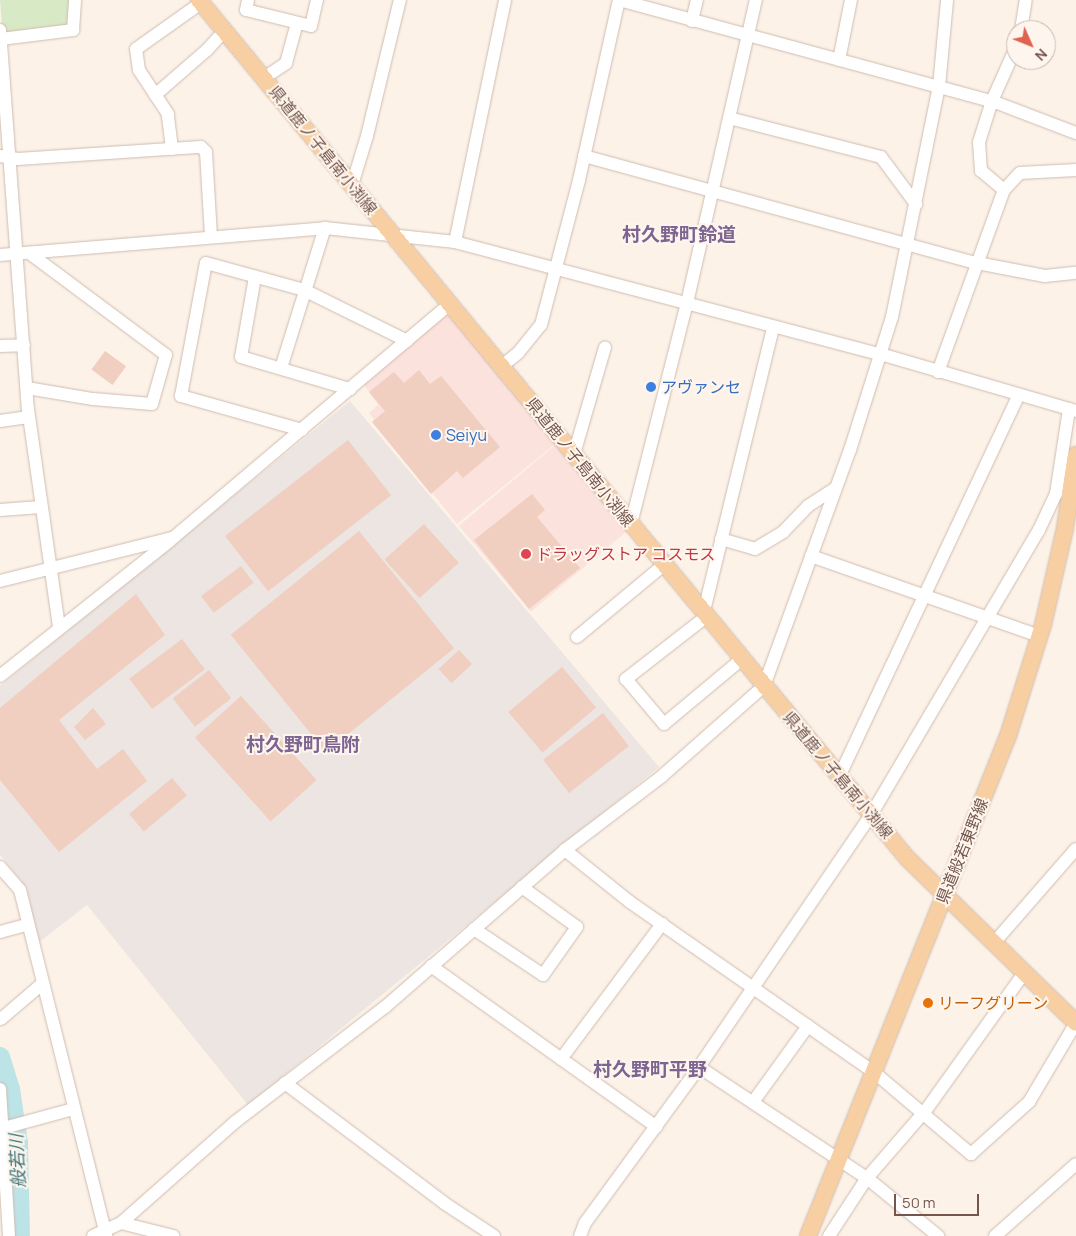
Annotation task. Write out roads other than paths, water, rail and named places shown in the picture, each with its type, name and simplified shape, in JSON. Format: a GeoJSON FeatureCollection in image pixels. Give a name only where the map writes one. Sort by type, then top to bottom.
{"type":"FeatureCollection","features":[{"type":"Feature","properties":{"kind":"main road","name":"県道鹿ノ子島南小渕線"},"geometry":{"type":"LineString","coordinates":[[200,1],[839,777],[944,897],[1076,1023]]}},
{"type":"Feature","properties":{"kind":"main road","name":"県道般若東野線"},"geometry":{"type":"LineString","coordinates":[[808,1236],[875,1073],[1008,736],[1039,636],[1065,528],[1076,455]]}},
{"type":"Feature","properties":{"kind":"street"},"geometry":{"type":"LineString","coordinates":[[1,39],[73,30],[75,0]]}},
{"type":"Feature","properties":{"kind":"street"},"geometry":{"type":"LineString","coordinates":[[248,0],[246,10],[311,26],[318,0]]}},
{"type":"Feature","properties":{"kind":"street"},"geometry":{"type":"LineString","coordinates":[[352,185],[400,0]]}},
{"type":"Feature","properties":{"kind":"street"},"geometry":{"type":"LineString","coordinates":[[455,242],[505,0]]}},
{"type":"Feature","properties":{"kind":"street"},"geometry":{"type":"LineString","coordinates":[[502,366],[518,353],[541,325],[557,271],[619,0],[992,101],[1076,132]]}},
{"type":"Feature","properties":{"kind":"street"},"geometry":{"type":"LineString","coordinates":[[692,21],[697,0]]}},
{"type":"Feature","properties":{"kind":"street"},"geometry":{"type":"LineString","coordinates":[[631,524],[687,303],[756,0]]}},
{"type":"Feature","properties":{"kind":"street"},"geometry":{"type":"LineString","coordinates":[[839,60],[851,0]]}},
{"type":"Feature","properties":{"kind":"street"},"geometry":{"type":"LineString","coordinates":[[0,867],[20,890],[101,1235],[121,1223],[235,1122],[384,1007],[564,850],[669,770],[764,686],[836,488],[880,354],[909,244],[939,87],[947,0]]}},
{"type":"Feature","properties":{"kind":"street"},"geometry":{"type":"LineString","coordinates":[[1023,20],[1026,0]]}},
{"type":"Feature","properties":{"kind":"street"},"geometry":{"type":"LineString","coordinates":[[172,149],[168,114],[139,70],[136,49],[200,1]]}},
{"type":"Feature","properties":{"kind":"street"},"geometry":{"type":"LineString","coordinates":[[264,78],[286,62],[298,23]]}},
{"type":"Feature","properties":{"kind":"street"},"geometry":{"type":"LineString","coordinates":[[0,30],[5,156],[16,254],[29,417],[41,507],[52,567],[59,628]]}},
{"type":"Feature","properties":{"kind":"street"},"geometry":{"type":"LineString","coordinates":[[155,95],[207,50],[224,31]]}},
{"type":"Feature","properties":{"kind":"street"},"geometry":{"type":"LineString","coordinates":[[1004,190],[982,171],[978,142],[992,101],[1006,69]]}},
{"type":"Feature","properties":{"kind":"street"},"geometry":{"type":"LineString","coordinates":[[729,118],[881,157],[916,204]]}},
{"type":"Feature","properties":{"kind":"street"},"geometry":{"type":"LineString","coordinates":[[5,156],[201,147],[206,152],[211,238]]}},
{"type":"Feature","properties":{"kind":"street"},"geometry":{"type":"LineString","coordinates":[[584,156],[976,263],[1045,276],[1076,273]]}},
{"type":"Feature","properties":{"kind":"street"},"geometry":{"type":"LineString","coordinates":[[938,372],[1004,190],[1020,173],[1076,170]]}},
{"type":"Feature","properties":{"kind":"street"},"geometry":{"type":"LineString","coordinates":[[281,368],[307,291],[325,228]]}},
{"type":"Feature","properties":{"kind":"street"},"geometry":{"type":"LineString","coordinates":[[0,255],[325,228],[390,233],[455,242],[557,271],[687,303],[773,328],[880,354],[1018,396],[1072,410],[1056,494],[1039,530],[985,618],[871,814],[699,1067],[585,1223],[580,1236]]}},
{"type":"Feature","properties":{"kind":"street"},"geometry":{"type":"LineString","coordinates":[[27,388],[93,400],[152,404],[166,355],[29,253]]}},
{"type":"Feature","properties":{"kind":"street"},"geometry":{"type":"LineString","coordinates":[[302,430],[181,396],[206,263],[307,291],[407,341]]}},
{"type":"Feature","properties":{"kind":"street"},"geometry":{"type":"LineString","coordinates":[[255,277],[241,356],[350,388]]}},
{"type":"Feature","properties":{"kind":"street"},"geometry":{"type":"LineString","coordinates":[[0,676],[173,538],[450,304]]}},
{"type":"Feature","properties":{"kind":"street"},"geometry":{"type":"LineString","coordinates":[[742,659],[664,724],[626,679],[705,613],[721,539],[773,328]]}},
{"type":"Feature","properties":{"kind":"street"},"geometry":{"type":"LineString","coordinates":[[0,346],[24,345]]}},
{"type":"Feature","properties":{"kind":"street"},"geometry":{"type":"LineString","coordinates":[[574,454],[606,347]]}},
{"type":"Feature","properties":{"kind":"street"},"geometry":{"type":"LineString","coordinates":[[839,777],[1018,396]]}},
{"type":"Feature","properties":{"kind":"street"},"geometry":{"type":"LineString","coordinates":[[0,421],[29,417]]}},
{"type":"Feature","properties":{"kind":"street"},"geometry":{"type":"LineString","coordinates":[[721,539],[755,549],[783,532],[808,506],[836,488]]}},
{"type":"Feature","properties":{"kind":"street"},"geometry":{"type":"LineString","coordinates":[[0,510],[41,507]]}},
{"type":"Feature","properties":{"kind":"street"},"geometry":{"type":"LineString","coordinates":[[0,581],[173,538]]}},
{"type":"Feature","properties":{"kind":"street"},"geometry":{"type":"LineString","coordinates":[[140,564],[142,545]]}},
{"type":"Feature","properties":{"kind":"street"},"geometry":{"type":"LineString","coordinates":[[811,556],[1039,636]]}},
{"type":"Feature","properties":{"kind":"street"},"geometry":{"type":"LineString","coordinates":[[577,637],[664,564]]}},
{"type":"Feature","properties":{"kind":"street"},"geometry":{"type":"LineString","coordinates":[[993,944],[1076,849]]}},
{"type":"Feature","properties":{"kind":"street"},"geometry":{"type":"LineString","coordinates":[[564,850],[662,924],[875,1073],[971,1154],[1029,1102],[1076,1023]]}},
{"type":"Feature","properties":{"kind":"street"},"geometry":{"type":"LineString","coordinates":[[474,929],[543,975],[577,927],[522,887]]}},
{"type":"Feature","properties":{"kind":"street"},"geometry":{"type":"LineString","coordinates":[[562,1059],[662,924]]}},
{"type":"Feature","properties":{"kind":"street"},"geometry":{"type":"LineString","coordinates":[[0,932],[27,925]]}},
{"type":"Feature","properties":{"kind":"street"},"geometry":{"type":"LineString","coordinates":[[431,966],[657,1126]]}},
{"type":"Feature","properties":{"kind":"street"},"geometry":{"type":"LineString","coordinates":[[829,1236],[867,1178],[923,1113],[1024,972]]}},
{"type":"Feature","properties":{"kind":"street"},"geometry":{"type":"LineString","coordinates":[[1,1018],[42,984]]}},
{"type":"Feature","properties":{"kind":"street"},"geometry":{"type":"LineString","coordinates":[[753,1102],[808,1026]]}},
{"type":"Feature","properties":{"kind":"street"},"geometry":{"type":"LineString","coordinates":[[699,1067],[867,1178],[938,1236]]}},
{"type":"Feature","properties":{"kind":"street"},"geometry":{"type":"LineString","coordinates":[[285,1083],[444,1203],[494,1236]]}},
{"type":"Feature","properties":{"kind":"street"},"geometry":{"type":"LineString","coordinates":[[0,1089],[8,1236]]}},
{"type":"Feature","properties":{"kind":"street"},"geometry":{"type":"LineString","coordinates":[[2,1128],[72,1109]]}},
{"type":"Feature","properties":{"kind":"street"},"geometry":{"type":"LineString","coordinates":[[995,1236],[1076,1164]]}},
{"type":"Feature","properties":{"kind":"street"},"geometry":{"type":"LineString","coordinates":[[121,1223],[174,1236]]}},
{"type":"Feature","properties":{"kind":"waterway","name":"般若川"},"geometry":{"type":"LineString","coordinates":[[0,1057],[10,1089],[18,1143],[20,1236]]}},
{"type":"Feature","properties":{"kind":"place","name":"アヴァンセ"},"geometry":{"type":"Point","coordinates":[651,387]}},
{"type":"Feature","properties":{"kind":"place","name":"Seiyu"},"geometry":{"type":"Point","coordinates":[436,435]}},
{"type":"Feature","properties":{"kind":"place","name":"ドラッグストア コスモス"},"geometry":{"type":"Point","coordinates":[526,554]}},
{"type":"Feature","properties":{"kind":"place","name":"リーフグリーン"},"geometry":{"type":"Point","coordinates":[928,1003]}},
{"type":"Feature","properties":{"kind":"district","name":"村久野町鈴道"},"geometry":{"type":"Point","coordinates":[679,235]}},
{"type":"Feature","properties":{"kind":"district","name":"村久野町鳥附"},"geometry":{"type":"Point","coordinates":[303,745]}},
{"type":"Feature","properties":{"kind":"district","name":"村久野町平野"},"geometry":{"type":"Point","coordinates":[650,1070]}}]}
